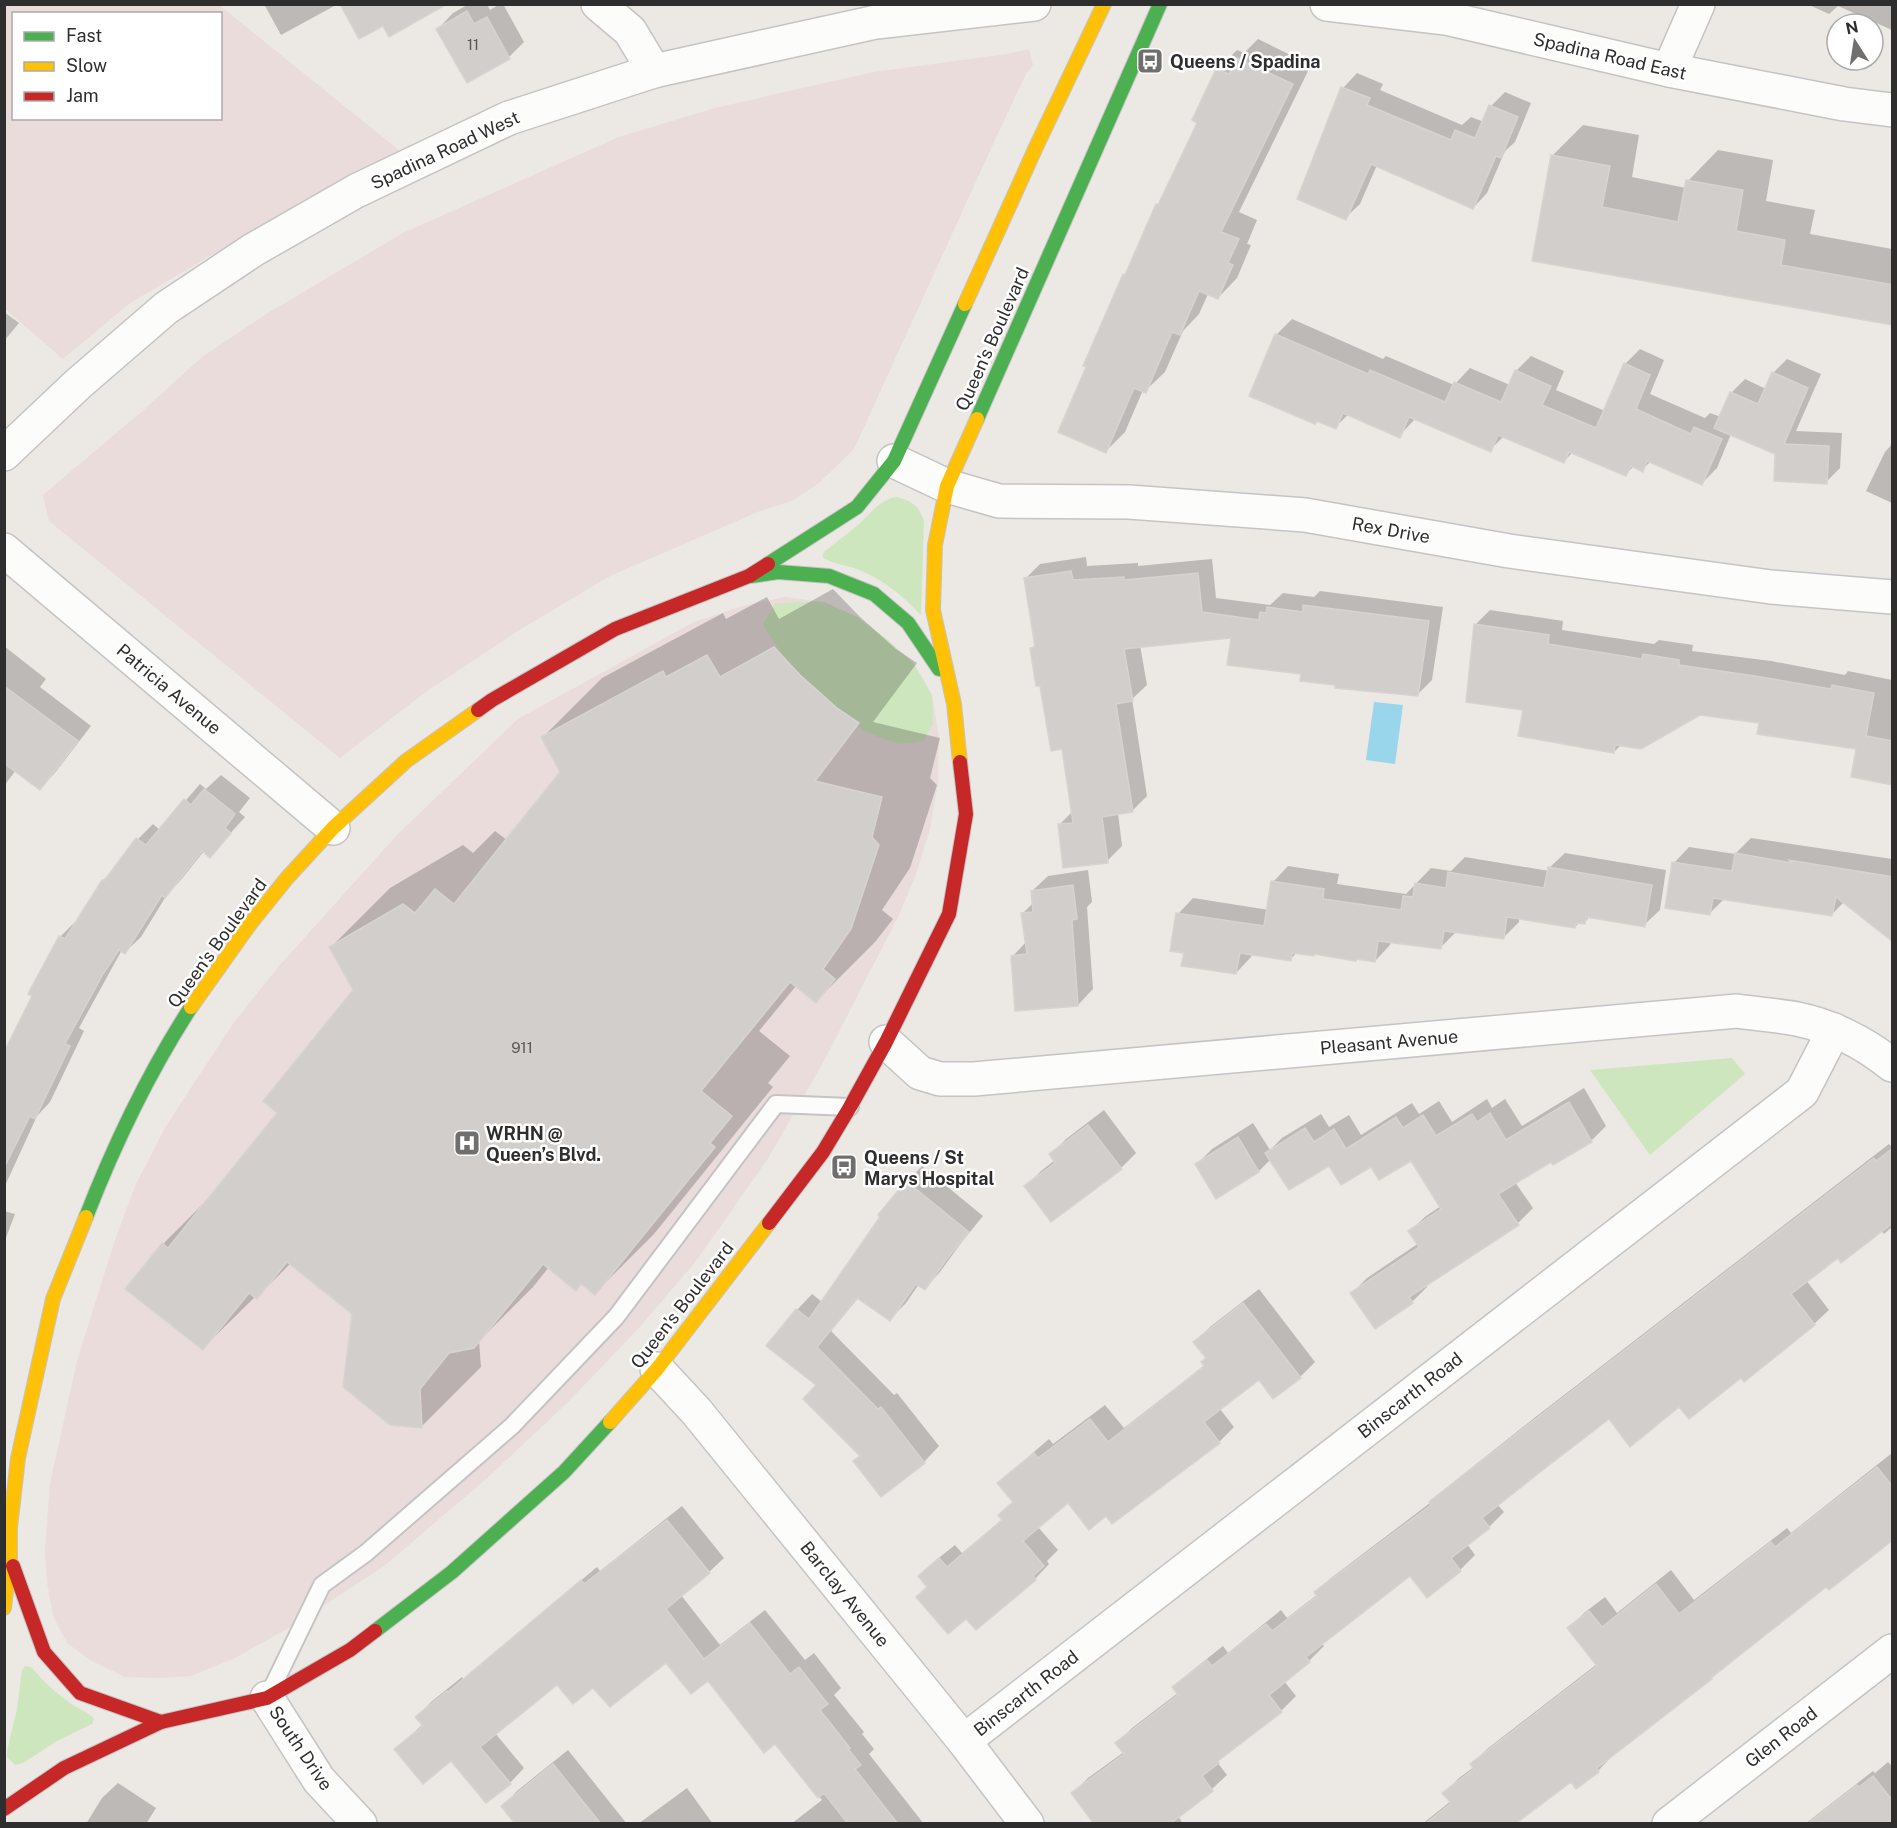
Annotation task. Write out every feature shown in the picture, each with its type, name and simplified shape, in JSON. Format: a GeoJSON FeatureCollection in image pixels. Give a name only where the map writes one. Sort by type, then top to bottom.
{"type":"FeatureCollection","features":[{"type":"Feature","properties":{"kind":"street"},"geometry":{"type":"LineString","coordinates":[[598,4],[630,31],[654,71]]}},
{"type":"Feature","properties":{"kind":"street","name":"Spadina Road West"},"geometry":{"type":"LineString","coordinates":[[4,454],[78,384],[166,308],[253,250],[356,192],[509,118],[654,71],[873,13],[1034,4]]}},
{"type":"Feature","properties":{"kind":"street","name":"Queen's Boulevard"},"geometry":{"type":"LineString","coordinates":[[4,1608],[8,1537],[18,1458],[53,1299],[95,1193],[141,1095],[173,1035],[202,990],[287,878],[333,828],[406,761],[492,700],[615,628],[749,576],[857,507],[894,461],[1036,147],[1104,4]]}},
{"type":"Feature","properties":{"kind":"street","name":"Queen's Boulevard"},"geometry":{"type":"LineString","coordinates":[[4,1809],[64,1768],[161,1722],[267,1698],[350,1650],[452,1572],[564,1472],[657,1369],[823,1152],[886,1042],[949,914],[966,814],[954,704],[933,610],[935,545],[947,486],[1160,4]]}},
{"type":"Feature","properties":{"kind":"street","name":"Spadina Road East"},"geometry":{"type":"LineString","coordinates":[[1327,4],[1446,18],[1669,70],[1844,104],[1893,110]]}},
{"type":"Feature","properties":{"kind":"street"},"geometry":{"type":"LineString","coordinates":[[1669,70],[1698,4]]}},
{"type":"Feature","properties":{"kind":"street","name":"Rex Drive"},"geometry":{"type":"LineString","coordinates":[[894,461],[947,486],[999,501],[1129,502],[1305,515],[1509,551],[1771,587],[1893,597]]}},
{"type":"Feature","properties":{"kind":"street","name":"Patricia Avenue"},"geometry":{"type":"LineString","coordinates":[[4,550],[333,828]]}},
{"type":"Feature","properties":{"kind":"street","name":"Queen's Boulevard"},"geometry":{"type":"LineString","coordinates":[[749,576],[778,572],[830,576],[874,594],[908,623],[937,665],[954,704]]}},
{"type":"Feature","properties":{"kind":"street","name":"Pleasant Avenue"},"geometry":{"type":"LineString","coordinates":[[886,1042],[920,1073],[940,1079],[974,1079],[1737,1011],[1797,1019],[1834,1030],[1875,1051],[1893,1065]]}},
{"type":"Feature","properties":{"kind":"street","name":"Binscarth Road"},"geometry":{"type":"LineString","coordinates":[[964,1741],[1802,1092],[1834,1030]]}},
{"type":"Feature","properties":{"kind":"street","name":"Barclay Avenue"},"geometry":{"type":"LineString","coordinates":[[657,1369],[696,1411],[964,1741],[1027,1824]]}},
{"type":"Feature","properties":{"kind":"street","name":"Queen's Boulevard"},"geometry":{"type":"LineString","coordinates":[[8,1537],[44,1652],[80,1693],[161,1722]]}},
{"type":"Feature","properties":{"kind":"street","name":"Glen Road"},"geometry":{"type":"LineString","coordinates":[[1669,1824],[1893,1651]]}},
{"type":"Feature","properties":{"kind":"street","name":"South Drive"},"geometry":{"type":"LineString","coordinates":[[267,1698],[319,1780],[360,1824]]}},
{"type":"Feature","properties":{"kind":"lane"},"geometry":{"type":"LineString","coordinates":[[267,1698],[322,1585],[366,1553],[512,1426],[616,1317],[776,1104],[850,1107]]}},
{"type":"Feature","properties":{"kind":"shaded area"},"geometry":{"type":"Polygon","coordinates":[[[5,5],[219,5],[400,151],[280,215],[130,303],[63,359],[5,309],[5,5]]]}},
{"type":"Feature","properties":{"kind":"shaded area"},"geometry":{"type":"Polygon","coordinates":[[[1029,49],[1033,65],[1026,74],[999,131],[854,449],[819,483],[792,501],[760,511],[610,576],[521,629],[427,691],[340,758],[49,521],[43,495],[146,408],[202,357],[268,313],[403,233],[619,137],[715,108],[874,72],[1029,49]]]}},
{"type":"Feature","properties":{"kind":"shaded area","name":"WRHN @ Queen’s Blvd."},"geometry":{"type":"Polygon","coordinates":[[[785,597],[824,602],[857,617],[889,641],[914,664],[932,695],[939,737],[938,783],[930,829],[915,877],[898,917],[825,1059],[767,1160],[696,1261],[638,1329],[568,1402],[485,1480],[384,1566],[296,1624],[233,1659],[191,1676],[125,1677],[90,1660],[67,1643],[53,1616],[47,1582],[45,1550],[50,1484],[77,1361],[115,1240],[136,1184],[166,1126],[235,1021],[279,966],[397,835],[518,719],[694,622],[743,606],[785,597]]]}},
{"type":"Feature","properties":{"kind":"green space"},"geometry":{"type":"Polygon","coordinates":[[[897,497],[914,504],[924,520],[921,615],[884,583],[857,569],[822,557],[824,552],[880,504],[897,497]]]}},
{"type":"Feature","properties":{"kind":"green space"},"geometry":{"type":"Polygon","coordinates":[[[824,602],[857,617],[889,641],[914,664],[932,695],[933,724],[924,740],[910,743],[889,740],[867,732],[845,718],[805,682],[788,662],[763,624],[775,604],[824,602]]]}},
{"type":"Feature","properties":{"kind":"green space"},"geometry":{"type":"Polygon","coordinates":[[[1732,1058],[1745,1074],[1650,1155],[1590,1070],[1732,1058]]]}},
{"type":"Feature","properties":{"kind":"green space"},"geometry":{"type":"Polygon","coordinates":[[[25,1666],[31,1667],[59,1695],[94,1719],[92,1724],[57,1741],[23,1763],[15,1765],[7,1757],[7,1751],[17,1709],[22,1670],[25,1666]]]}},
{"type":"Feature","properties":{"kind":"water"},"geometry":{"type":"Polygon","coordinates":[[[1374,702],[1403,705],[1395,764],[1366,760],[1374,702]]]}},
{"type":"Feature","properties":{"kind":"building"},"geometry":{"type":"Polygon","coordinates":[[[340,4],[447,4],[389,37],[383,26],[359,39],[340,4]]]}},
{"type":"Feature","properties":{"kind":"building"},"geometry":{"type":"Polygon","coordinates":[[[467,11],[474,24],[487,17],[510,59],[467,83],[436,29],[467,11]]]}},
{"type":"Feature","properties":{"kind":"building"},"geometry":{"type":"Polygon","coordinates":[[[1237,58],[1293,84],[1221,232],[1239,239],[1228,263],[1233,265],[1218,299],[1199,291],[1180,335],[1172,332],[1146,393],[1134,388],[1106,453],[1058,432],[1086,367],[1083,366],[1123,274],[1125,275],[1156,204],[1158,205],[1197,123],[1192,120],[1216,69],[1229,74],[1237,58]]]}},
{"type":"Feature","properties":{"kind":"building"},"geometry":{"type":"Polygon","coordinates":[[[1341,87],[1370,98],[1367,105],[1451,140],[1455,130],[1475,138],[1489,105],[1518,117],[1501,158],[1496,156],[1473,209],[1371,164],[1346,220],[1297,199],[1341,87]]]}},
{"type":"Feature","properties":{"kind":"building"},"geometry":{"type":"Polygon","coordinates":[[[1551,155],[1610,166],[1602,207],[1678,222],[1686,180],[1743,190],[1736,231],[1785,240],[1781,265],[1893,285],[1893,325],[1532,261],[1551,155]]]}},
{"type":"Feature","properties":{"kind":"building"},"geometry":{"type":"Polygon","coordinates":[[[1275,334],[1368,374],[1370,370],[1445,402],[1454,382],[1501,402],[1515,370],[1551,386],[1542,405],[1596,428],[1624,363],[1650,375],[1636,409],[1691,434],[1694,427],[1722,439],[1702,485],[1647,461],[1643,472],[1631,466],[1626,476],[1569,452],[1564,463],[1498,435],[1491,452],[1409,417],[1400,438],[1343,413],[1336,429],[1317,421],[1315,424],[1249,396],[1275,334]]]}},
{"type":"Feature","properties":{"kind":"building"},"geometry":{"type":"Polygon","coordinates":[[[1772,372],[1808,388],[1784,444],[1829,446],[1827,484],[1774,481],[1775,454],[1714,428],[1730,392],[1758,404],[1772,372]]]}},
{"type":"Feature","properties":{"kind":"building"},"geometry":{"type":"Polygon","coordinates":[[[1071,571],[1073,580],[1124,577],[1124,580],[1198,573],[1202,612],[1259,620],[1260,612],[1266,613],[1267,607],[1303,612],[1303,605],[1429,621],[1418,696],[1335,688],[1335,685],[1300,681],[1301,674],[1227,665],[1231,638],[1124,649],[1133,701],[1116,704],[1133,812],[1102,817],[1108,863],[1063,868],[1058,824],[1073,823],[1062,749],[1051,751],[1040,686],[1036,686],[1030,648],[1035,647],[1024,578],[1071,571]]]}},
{"type":"Feature","properties":{"kind":"building"},"geometry":{"type":"Polygon","coordinates":[[[1474,624],[1549,635],[1548,644],[1642,659],[1643,654],[1679,660],[1679,665],[1831,689],[1832,685],[1874,693],[1866,736],[1893,741],[1893,785],[1851,777],[1856,749],[1757,734],[1759,723],[1700,715],[1641,749],[1615,745],[1614,753],[1518,736],[1523,710],[1466,702],[1474,624]]]}},
{"type":"Feature","properties":{"kind":"building"},"geometry":{"type":"Polygon","coordinates":[[[774,647],[800,675],[837,708],[859,723],[815,781],[882,797],[872,837],[879,845],[851,929],[823,969],[835,979],[816,1003],[790,982],[701,1091],[732,1116],[710,1143],[715,1147],[595,1295],[581,1284],[576,1291],[543,1264],[474,1348],[449,1353],[420,1389],[422,1428],[390,1425],[343,1387],[352,1314],[287,1262],[257,1299],[249,1293],[203,1350],[125,1289],[162,1243],[168,1248],[277,1113],[263,1101],[353,990],[329,947],[403,904],[415,913],[435,889],[454,904],[560,772],[541,737],[663,671],[666,677],[707,655],[720,677],[774,647]]]}},
{"type":"Feature","properties":{"kind":"building"},"geometry":{"type":"Polygon","coordinates":[[[4,686],[78,741],[40,790],[4,763],[4,686]]]}},
{"type":"Feature","properties":{"kind":"building"},"geometry":{"type":"Polygon","coordinates":[[[204,789],[235,814],[225,828],[231,833],[210,858],[202,851],[165,898],[162,895],[125,954],[119,950],[103,974],[65,1044],[70,1046],[35,1119],[30,1116],[4,1168],[4,1052],[32,996],[28,994],[59,936],[65,939],[102,880],[104,881],[136,838],[146,845],[184,799],[191,805],[204,789]]]}},
{"type":"Feature","properties":{"kind":"building"},"geometry":{"type":"Polygon","coordinates":[[[1735,853],[1893,877],[1893,942],[1836,897],[1832,916],[1713,898],[1710,915],[1665,908],[1672,862],[1732,871],[1735,853]]]}},
{"type":"Feature","properties":{"kind":"building"},"geometry":{"type":"Polygon","coordinates":[[[1548,867],[1652,885],[1645,927],[1586,917],[1585,924],[1576,923],[1575,928],[1507,917],[1504,939],[1444,931],[1441,949],[1378,941],[1375,962],[1292,953],[1291,961],[1240,953],[1236,974],[1181,966],[1184,953],[1170,951],[1176,913],[1264,926],[1271,881],[1324,889],[1323,899],[1401,910],[1403,896],[1413,897],[1415,883],[1446,888],[1448,872],[1544,888],[1548,867]]]}},
{"type":"Feature","properties":{"kind":"building"},"geometry":{"type":"Polygon","coordinates":[[[1073,885],[1077,919],[1072,920],[1078,1006],[1015,1011],[1011,956],[1027,954],[1021,913],[1033,912],[1031,891],[1073,885]]]}},
{"type":"Feature","properties":{"kind":"building"},"geometry":{"type":"Polygon","coordinates":[[[1569,1102],[1592,1142],[1553,1165],[1551,1162],[1498,1194],[1519,1225],[1409,1297],[1413,1303],[1375,1329],[1350,1293],[1419,1247],[1408,1231],[1441,1209],[1411,1161],[1379,1180],[1371,1167],[1341,1185],[1329,1166],[1289,1190],[1265,1153],[1305,1128],[1314,1142],[1334,1129],[1346,1149],[1396,1117],[1403,1128],[1423,1115],[1436,1136],[1472,1114],[1477,1122],[1490,1113],[1506,1140],[1569,1102]]]}},
{"type":"Feature","properties":{"kind":"building"},"geometry":{"type":"Polygon","coordinates":[[[1088,1125],[1122,1169],[1051,1222],[1024,1186],[1055,1163],[1049,1154],[1088,1125]]]}},
{"type":"Feature","properties":{"kind":"building"},"geometry":{"type":"Polygon","coordinates":[[[1238,1137],[1259,1172],[1216,1199],[1195,1164],[1238,1137]]]}},
{"type":"Feature","properties":{"kind":"building"},"geometry":{"type":"Polygon","coordinates":[[[1893,1148],[1893,1223],[1841,1263],[1838,1258],[1791,1294],[1815,1325],[1744,1382],[1741,1378],[1689,1419],[1679,1407],[1630,1447],[1609,1419],[1544,1469],[1482,1518],[1490,1528],[1451,1558],[1461,1571],[1427,1598],[1410,1576],[1306,1657],[1310,1662],[1269,1695],[1282,1712],[1202,1776],[1213,1791],[1170,1824],[1094,1824],[1071,1793],[1124,1754],[1115,1743],[1178,1695],[1172,1687],[1207,1660],[1212,1666],[1266,1624],[1272,1631],[1317,1596],[1314,1592],[1431,1505],[1429,1502],[1516,1434],[1874,1158],[1876,1161],[1893,1148]]]}},
{"type":"Feature","properties":{"kind":"building"},"geometry":{"type":"Polygon","coordinates":[[[906,1181],[969,1232],[925,1290],[916,1284],[890,1321],[857,1298],[817,1347],[878,1409],[881,1407],[925,1463],[881,1497],[853,1461],[860,1456],[803,1399],[816,1385],[766,1346],[796,1309],[809,1319],[880,1217],[878,1215],[906,1181]]]}},
{"type":"Feature","properties":{"kind":"building"},"geometry":{"type":"Polygon","coordinates":[[[1243,1303],[1301,1378],[1273,1399],[1259,1380],[1204,1422],[1220,1443],[1112,1524],[1106,1516],[1089,1530],[1068,1503],[1023,1541],[1044,1566],[1033,1576],[1036,1580],[976,1630],[966,1619],[948,1634],[916,1597],[927,1587],[918,1576],[939,1558],[947,1567],[1002,1520],[998,1515],[1013,1502],[997,1483],[1034,1453],[1038,1458],[1090,1419],[1108,1442],[1204,1366],[1201,1362],[1206,1358],[1193,1342],[1243,1303]]]}},
{"type":"Feature","properties":{"kind":"building"},"geometry":{"type":"Polygon","coordinates":[[[1877,1467],[1893,1487],[1893,1540],[1829,1590],[1826,1587],[1597,1768],[1599,1772],[1576,1789],[1571,1782],[1515,1824],[1425,1824],[1451,1803],[1442,1793],[1474,1769],[1470,1764],[1597,1666],[1567,1628],[1589,1611],[1602,1627],[1656,1584],[1679,1614],[1771,1542],[1775,1547],[1877,1467]]]}},
{"type":"Feature","properties":{"kind":"building"},"geometry":{"type":"Polygon","coordinates":[[[667,1520],[710,1573],[666,1609],[704,1659],[750,1623],[790,1674],[799,1667],[828,1704],[820,1710],[861,1765],[855,1769],[898,1824],[848,1824],[824,1793],[818,1798],[775,1744],[764,1753],[708,1681],[691,1694],[666,1663],[610,1707],[593,1688],[573,1704],[557,1685],[480,1747],[511,1784],[486,1803],[451,1761],[423,1784],[394,1749],[423,1726],[415,1717],[581,1580],[584,1584],[667,1520]]]}},
{"type":"Feature","properties":{"kind":"building"},"geometry":{"type":"Polygon","coordinates":[[[553,1764],[601,1824],[515,1824],[501,1806],[553,1764]]]}},
{"type":"Feature","properties":{"kind":"building"},"geometry":{"type":"Polygon","coordinates":[[[1873,1776],[1893,1801],[1893,1824],[1807,1824],[1857,1785],[1859,1787],[1873,1776]]]}},
{"type":"Feature","properties":{"kind":"traffic: fast"},"geometry":{"type":"LineString","coordinates":[[977,419],[1160,4]]}},
{"type":"Feature","properties":{"kind":"traffic: fast"},"geometry":{"type":"LineString","coordinates":[[768,564],[857,507],[894,461],[965,304]]}},
{"type":"Feature","properties":{"kind":"traffic: fast"},"geometry":{"type":"LineString","coordinates":[[751,576],[778,572],[829,576],[874,594],[908,623],[939,669]]}},
{"type":"Feature","properties":{"kind":"traffic: fast"},"geometry":{"type":"LineString","coordinates":[[86,1217],[133,1109],[191,1007]]}},
{"type":"Feature","properties":{"kind":"traffic: fast"},"geometry":{"type":"LineString","coordinates":[[375,1631],[452,1572],[564,1472],[610,1422]]}},
{"type":"Feature","properties":{"kind":"traffic: slow"},"geometry":{"type":"LineString","coordinates":[[965,304],[1104,4]]}},
{"type":"Feature","properties":{"kind":"traffic: slow"},"geometry":{"type":"LineString","coordinates":[[960,762],[954,704],[933,610],[935,545],[947,486],[977,419]]}},
{"type":"Feature","properties":{"kind":"traffic: slow"},"geometry":{"type":"LineString","coordinates":[[191,1007],[250,924],[287,878],[333,828],[406,761],[478,710]]}},
{"type":"Feature","properties":{"kind":"traffic: slow"},"geometry":{"type":"LineString","coordinates":[[4,1608],[18,1458],[53,1299],[86,1217]]}},
{"type":"Feature","properties":{"kind":"traffic: slow"},"geometry":{"type":"LineString","coordinates":[[610,1422],[657,1369],[769,1223]]}},
{"type":"Feature","properties":{"kind":"traffic: jam"},"geometry":{"type":"LineString","coordinates":[[478,710],[615,629],[749,576],[768,564]]}},
{"type":"Feature","properties":{"kind":"traffic: jam"},"geometry":{"type":"LineString","coordinates":[[769,1223],[823,1152],[850,1107],[886,1042],[949,914],[966,814],[960,762]]}},
{"type":"Feature","properties":{"kind":"traffic: jam"},"geometry":{"type":"LineString","coordinates":[[13,1566],[44,1652],[80,1693],[161,1722]]}},
{"type":"Feature","properties":{"kind":"traffic: jam"},"geometry":{"type":"LineString","coordinates":[[4,1809],[64,1768],[161,1722],[267,1698],[350,1650],[375,1631]]}},
{"type":"Feature","properties":{"kind":"place","name":"Queens / Spadina"},"geometry":{"type":"Point","coordinates":[1150,61]}},
{"type":"Feature","properties":{"kind":"place","name":"WRHN @ Queen’s Blvd."},"geometry":{"type":"Point","coordinates":[467,1143]}},
{"type":"Feature","properties":{"kind":"place","name":"Queens / St Marys Hospital"},"geometry":{"type":"Point","coordinates":[844,1167]}}]}
